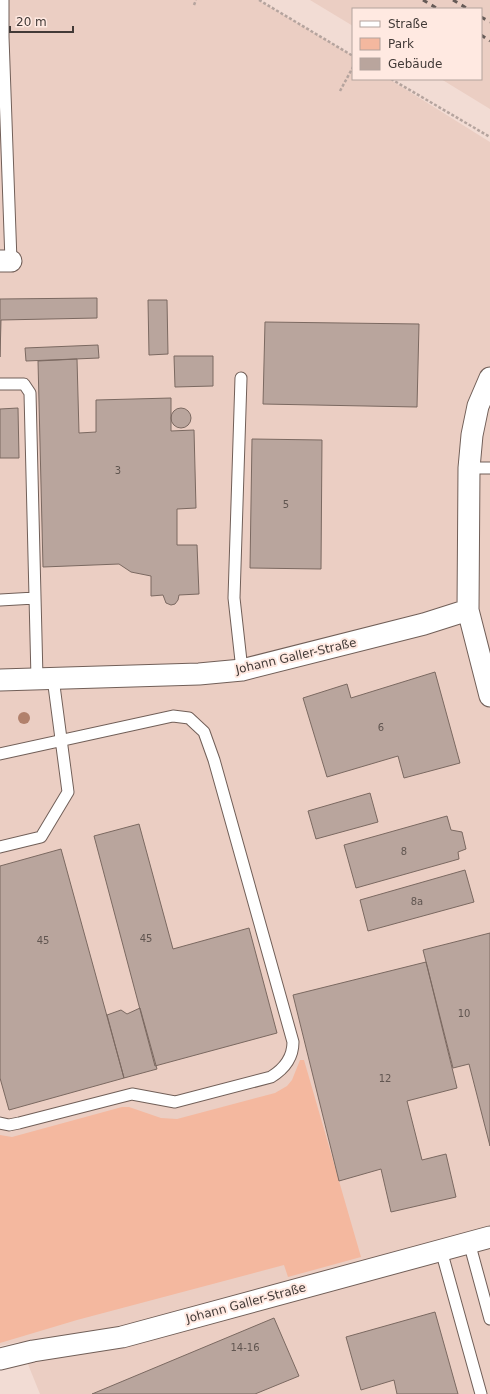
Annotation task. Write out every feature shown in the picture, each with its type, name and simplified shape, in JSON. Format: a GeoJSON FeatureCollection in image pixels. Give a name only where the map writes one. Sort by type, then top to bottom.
{"type":"FeatureCollection","features":[{"type":"Feature","properties":{"kind":"street"},"geometry":{"type":"LineString","coordinates":[[490,378],[478,406],[472,435],[469,468],[468,610],[490,696]]}},
{"type":"Feature","properties":{"kind":"street","name":"Johann Galler-Straße"},"geometry":{"type":"LineString","coordinates":[[0,680],[199,674],[242,670],[424,624],[468,610]]}},
{"type":"Feature","properties":{"kind":"street","name":"Johann Galler-Straße"},"geometry":{"type":"LineString","coordinates":[[0,1359],[32,1351],[122,1336],[490,1237]]}},
{"type":"Feature","properties":{"kind":"lane"},"geometry":{"type":"LineString","coordinates":[[4,0],[3,37],[6,261]]}},
{"type":"Feature","properties":{"kind":"lane"},"geometry":{"type":"LineString","coordinates":[[241,378],[234,598],[242,670]]}},
{"type":"Feature","properties":{"kind":"lane"},"geometry":{"type":"LineString","coordinates":[[0,384],[24,384],[30,393],[35,598],[45,678],[60,742],[68,792],[41,837],[0,846]]}},
{"type":"Feature","properties":{"kind":"lane"},"geometry":{"type":"LineString","coordinates":[[469,468],[490,468]]}},
{"type":"Feature","properties":{"kind":"lane"},"geometry":{"type":"LineString","coordinates":[[0,600],[35,598]]}},
{"type":"Feature","properties":{"kind":"lane"},"geometry":{"type":"LineString","coordinates":[[0,754],[60,742],[172,716],[189,718],[204,732],[223,790],[293,1042],[293,1050],[281,1071],[271,1077],[175,1102],[132,1094],[19,1123],[9,1125],[0,1123]]}},
{"type":"Feature","properties":{"kind":"lane"},"geometry":{"type":"LineString","coordinates":[[469,1242],[488,1304],[490,1318]]}},
{"type":"Feature","properties":{"kind":"lane"},"geometry":{"type":"LineString","coordinates":[[440,1250],[481,1394]]}},
{"type":"Feature","properties":{"kind":"path"},"geometry":{"type":"LineString","coordinates":[[194,5],[196,0]]}},
{"type":"Feature","properties":{"kind":"path"},"geometry":{"type":"LineString","coordinates":[[259,0],[352,55]]}},
{"type":"Feature","properties":{"kind":"path"},"geometry":{"type":"LineString","coordinates":[[340,91],[352,69]]}},
{"type":"Feature","properties":{"kind":"path"},"geometry":{"type":"LineString","coordinates":[[393,80],[490,137]]}},
{"type":"Feature","properties":{"kind":"shaded area"},"geometry":{"type":"Polygon","coordinates":[[[0,0],[258,0],[352,55],[352,80],[391,80],[490,142],[490,1394],[40,1394],[19,1342],[0,1346],[0,0]]]}},
{"type":"Feature","properties":{"kind":"shaded area"},"geometry":{"type":"Polygon","coordinates":[[[310,0],[490,0],[490,109],[443,80],[482,80],[482,8],[352,8],[352,25],[310,0]]]}},
{"type":"Feature","properties":{"kind":"green space"},"geometry":{"type":"Polygon","coordinates":[[[300,1060],[304,1060],[361,1257],[288,1277],[284,1265],[77,1320],[0,1343],[0,1135],[12,1137],[122,1107],[129,1107],[161,1118],[177,1119],[275,1093],[287,1086],[292,1080],[300,1060]]]}},
{"type":"Feature","properties":{"kind":"building"},"geometry":{"type":"Polygon","coordinates":[[[97,298],[97,318],[1,320],[0,357],[0,299],[97,298]]]}},
{"type":"Feature","properties":{"kind":"building"},"geometry":{"type":"Polygon","coordinates":[[[148,300],[167,300],[168,354],[149,355],[148,300]]]}},
{"type":"Feature","properties":{"kind":"building"},"geometry":{"type":"Polygon","coordinates":[[[265,322],[419,324],[417,407],[263,404],[265,322]]]}},
{"type":"Feature","properties":{"kind":"building"},"geometry":{"type":"Polygon","coordinates":[[[98,345],[99,358],[26,361],[25,348],[98,345]]]}},
{"type":"Feature","properties":{"kind":"building"},"geometry":{"type":"Polygon","coordinates":[[[174,356],[213,356],[213,386],[175,387],[174,356]]]}},
{"type":"Feature","properties":{"kind":"building"},"geometry":{"type":"Polygon","coordinates":[[[77,359],[79,433],[96,432],[96,400],[171,398],[171,431],[194,430],[196,508],[177,509],[177,545],[197,545],[199,594],[179,595],[175,604],[171,605],[166,603],[163,595],[151,596],[151,576],[131,572],[119,564],[43,567],[38,361],[77,359]]]}},
{"type":"Feature","properties":{"kind":"building"},"geometry":{"type":"Polygon","coordinates":[[[18,408],[19,458],[0,458],[0,409],[18,408]]]}},
{"type":"Feature","properties":{"kind":"building"},"geometry":{"type":"Polygon","coordinates":[[[181,408],[188,411],[191,418],[188,425],[181,428],[174,425],[171,418],[174,411],[181,408]]]}},
{"type":"Feature","properties":{"kind":"building"},"geometry":{"type":"Polygon","coordinates":[[[252,439],[322,440],[321,569],[250,568],[252,439]]]}},
{"type":"Feature","properties":{"kind":"building"},"geometry":{"type":"Polygon","coordinates":[[[435,672],[460,763],[404,778],[398,756],[327,777],[303,698],[347,684],[351,698],[435,672]]]}},
{"type":"Feature","properties":{"kind":"building"},"geometry":{"type":"Polygon","coordinates":[[[370,793],[378,822],[316,839],[308,811],[370,793]]]}},
{"type":"Feature","properties":{"kind":"building"},"geometry":{"type":"Polygon","coordinates":[[[447,816],[451,830],[462,832],[466,849],[458,852],[459,859],[356,888],[344,845],[447,816]]]}},
{"type":"Feature","properties":{"kind":"building"},"geometry":{"type":"Polygon","coordinates":[[[139,824],[173,949],[249,928],[277,1033],[155,1066],[94,836],[139,824]]]}},
{"type":"Feature","properties":{"kind":"building"},"geometry":{"type":"Polygon","coordinates":[[[61,849],[124,1078],[9,1110],[0,1078],[0,866],[61,849]]]}},
{"type":"Feature","properties":{"kind":"building"},"geometry":{"type":"Polygon","coordinates":[[[465,870],[474,902],[368,931],[360,900],[465,870]]]}},
{"type":"Feature","properties":{"kind":"building"},"geometry":{"type":"Polygon","coordinates":[[[490,933],[490,1146],[469,1064],[453,1068],[423,950],[490,933]]]}},
{"type":"Feature","properties":{"kind":"building"},"geometry":{"type":"Polygon","coordinates":[[[426,962],[457,1088],[407,1101],[422,1160],[446,1154],[456,1197],[391,1212],[381,1169],[339,1181],[293,995],[426,962]]]}},
{"type":"Feature","properties":{"kind":"building"},"geometry":{"type":"Polygon","coordinates":[[[140,1008],[157,1069],[124,1078],[107,1015],[121,1010],[127,1014],[140,1008]]]}},
{"type":"Feature","properties":{"kind":"building"},"geometry":{"type":"Polygon","coordinates":[[[435,1312],[458,1394],[397,1394],[394,1380],[361,1390],[346,1337],[435,1312]]]}},
{"type":"Feature","properties":{"kind":"building"},"geometry":{"type":"Polygon","coordinates":[[[274,1318],[299,1376],[255,1394],[92,1394],[274,1318]]]}},
{"type":"Feature","properties":{"kind":"railway"},"geometry":{"type":"LineString","coordinates":[[423,0],[436,8]]}},
{"type":"Feature","properties":{"kind":"railway"},"geometry":{"type":"LineString","coordinates":[[453,0],[466,8]]}},
{"type":"Feature","properties":{"kind":"railway"},"geometry":{"type":"LineString","coordinates":[[482,18],[490,22]]}},
{"type":"Feature","properties":{"kind":"railway"},"geometry":{"type":"LineString","coordinates":[[482,36],[490,41]]}}]}
